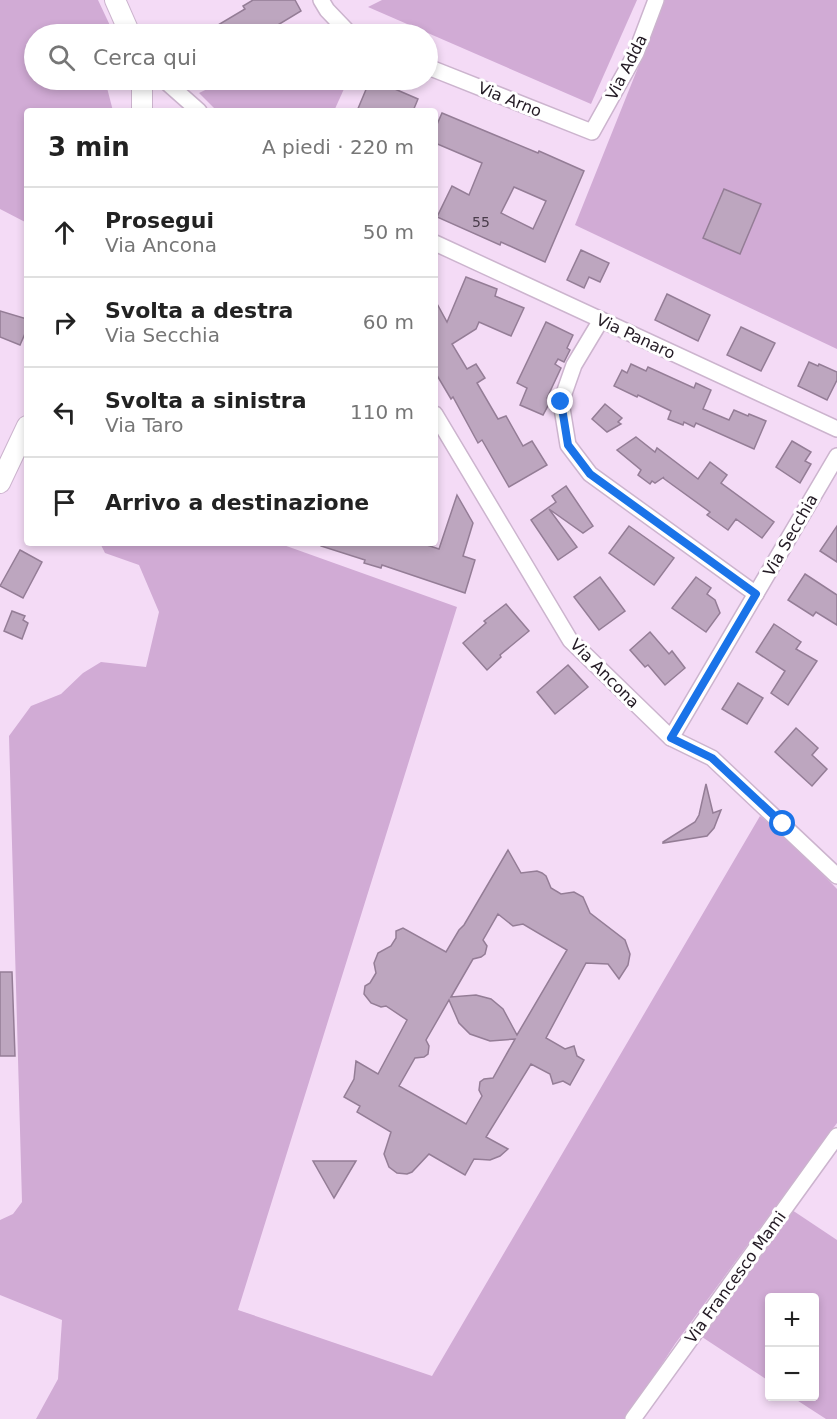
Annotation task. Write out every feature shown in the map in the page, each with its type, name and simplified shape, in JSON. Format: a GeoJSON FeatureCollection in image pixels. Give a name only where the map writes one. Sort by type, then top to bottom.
{"type":"FeatureCollection","features":[{"type":"Feature","properties":{"kind":"street"},"geometry":{"type":"LineString","coordinates":[[115,0],[126,24]]}},
{"type":"Feature","properties":{"kind":"street"},"geometry":{"type":"LineString","coordinates":[[321,0],[340,24]]}},
{"type":"Feature","properties":{"kind":"street","name":"Via Adda"},"geometry":{"type":"LineString","coordinates":[[592,132],[636,53],[656,0]]}},
{"type":"Feature","properties":{"kind":"street","name":"Via Arno"},"geometry":{"type":"LineString","coordinates":[[438,71],[592,132]]}},
{"type":"Feature","properties":{"kind":"street"},"geometry":{"type":"LineString","coordinates":[[142,90],[142,108]]}},
{"type":"Feature","properties":{"kind":"street"},"geometry":{"type":"LineString","coordinates":[[175,90],[196,108]]}},
{"type":"Feature","properties":{"kind":"street","name":"Via Panaro"},"geometry":{"type":"LineString","coordinates":[[438,244],[837,429]]}},
{"type":"Feature","properties":{"kind":"street"},"geometry":{"type":"LineString","coordinates":[[601,320],[574,365],[561,402],[568,445],[590,474],[756,594]]}},
{"type":"Feature","properties":{"kind":"street","name":"Via Ancona"},"geometry":{"type":"LineString","coordinates":[[438,419],[570,640],[671,738],[712,758],[837,876]]}},
{"type":"Feature","properties":{"kind":"street"},"geometry":{"type":"LineString","coordinates":[[0,483],[24,432]]}},
{"type":"Feature","properties":{"kind":"street","name":"Via Secchia"},"geometry":{"type":"LineString","coordinates":[[671,738],[837,456]]}},
{"type":"Feature","properties":{"kind":"street","name":"Via Francesco Mami"},"geometry":{"type":"LineString","coordinates":[[633,1419],[837,1136]]}},
{"type":"Feature","properties":{"kind":"shaded area"},"geometry":{"type":"Polygon","coordinates":[[[0,0],[98,0],[109,24],[24,24],[24,90],[108,90],[112,108],[24,108],[24,221],[0,209],[0,0]]]}},
{"type":"Feature","properties":{"kind":"shaded area"},"geometry":{"type":"Polygon","coordinates":[[[382,0],[637,0],[591,104],[438,37],[438,24],[407,24],[368,7],[382,0]]]}},
{"type":"Feature","properties":{"kind":"shaded area"},"geometry":{"type":"Polygon","coordinates":[[[665,0],[837,0],[837,349],[575,225],[665,0]]]}},
{"type":"Feature","properties":{"kind":"shaded area"},"geometry":{"type":"Polygon","coordinates":[[[205,90],[343,90],[335,108],[214,108],[199,93],[205,90]]]}},
{"type":"Feature","properties":{"kind":"shaded area"},"geometry":{"type":"Polygon","coordinates":[[[102,546],[286,546],[457,607],[238,1310],[432,1376],[760,816],[786,836],[837,889],[837,1123],[675,1344],[626,1419],[36,1419],[58,1379],[62,1320],[0,1295],[0,1220],[13,1214],[22,1202],[9,736],[31,706],[61,694],[83,673],[101,662],[146,667],[159,612],[139,565],[105,553],[102,546]]]}},
{"type":"Feature","properties":{"kind":"shaded area"},"geometry":{"type":"Polygon","coordinates":[[[792,1210],[837,1240],[837,1419],[826,1419],[798,1401],[819,1401],[819,1293],[765,1293],[765,1378],[699,1335],[792,1210]]]}},
{"type":"Feature","properties":{"kind":"building"},"geometry":{"type":"Polygon","coordinates":[[[253,0],[295,0],[301,11],[280,24],[220,24],[245,9],[243,6],[253,0]]]}},
{"type":"Feature","properties":{"kind":"building"},"geometry":{"type":"Polygon","coordinates":[[[366,90],[397,90],[418,99],[414,108],[358,108],[366,90]]]}},
{"type":"Feature","properties":{"kind":"building"},"geometry":{"type":"Polygon","coordinates":[[[442,113],[584,171],[545,262],[438,217],[452,186],[469,195],[482,163],[438,144],[438,122],[442,113]],[[514,187],[501,213],[533,229],[546,201],[514,187]]]}},
{"type":"Feature","properties":{"kind":"building"},"geometry":{"type":"Polygon","coordinates":[[[724,189],[761,204],[740,254],[703,238],[724,189]]]}},
{"type":"Feature","properties":{"kind":"building"},"geometry":{"type":"Polygon","coordinates":[[[581,250],[609,263],[600,282],[589,277],[584,288],[567,280],[581,250]]]}},
{"type":"Feature","properties":{"kind":"building"},"geometry":{"type":"Polygon","coordinates":[[[466,277],[497,289],[495,296],[524,308],[511,336],[479,322],[476,329],[452,344],[467,369],[476,364],[485,378],[477,383],[498,419],[506,416],[523,446],[532,441],[547,465],[509,487],[482,440],[478,443],[453,397],[451,399],[438,377],[438,306],[447,322],[466,277]]]}},
{"type":"Feature","properties":{"kind":"building"},"geometry":{"type":"Polygon","coordinates":[[[667,294],[710,315],[698,341],[655,320],[667,294]]]}},
{"type":"Feature","properties":{"kind":"building"},"geometry":{"type":"Polygon","coordinates":[[[0,311],[24,318],[24,336],[20,345],[0,337],[0,311]]]}},
{"type":"Feature","properties":{"kind":"building"},"geometry":{"type":"Polygon","coordinates":[[[546,322],[573,335],[567,348],[570,350],[564,362],[558,359],[555,364],[561,368],[547,398],[551,400],[543,415],[520,405],[527,388],[517,383],[546,322]]]}},
{"type":"Feature","properties":{"kind":"building"},"geometry":{"type":"Polygon","coordinates":[[[741,327],[775,343],[761,371],[727,355],[741,327]]]}},
{"type":"Feature","properties":{"kind":"building"},"geometry":{"type":"Polygon","coordinates":[[[809,362],[837,372],[837,380],[827,400],[798,386],[809,362]]]}},
{"type":"Feature","properties":{"kind":"building"},"geometry":{"type":"Polygon","coordinates":[[[631,364],[646,371],[648,367],[694,388],[696,383],[711,390],[703,409],[729,420],[734,410],[766,421],[754,449],[696,423],[694,427],[684,422],[683,425],[668,419],[671,411],[614,386],[622,370],[627,373],[631,364]]]}},
{"type":"Feature","properties":{"kind":"building"},"geometry":{"type":"Polygon","coordinates":[[[605,404],[622,418],[618,422],[621,424],[607,432],[592,419],[605,404]]]}},
{"type":"Feature","properties":{"kind":"building"},"geometry":{"type":"Polygon","coordinates":[[[636,437],[655,452],[657,448],[698,479],[710,462],[727,475],[721,483],[774,522],[762,538],[736,519],[728,530],[707,515],[710,512],[664,477],[650,484],[638,475],[641,470],[617,450],[636,437]]]}},
{"type":"Feature","properties":{"kind":"building"},"geometry":{"type":"Polygon","coordinates":[[[792,441],[811,452],[805,461],[811,464],[800,483],[776,467],[792,441]]]}},
{"type":"Feature","properties":{"kind":"building"},"geometry":{"type":"Polygon","coordinates":[[[566,486],[593,526],[583,533],[549,509],[577,547],[558,560],[531,520],[556,502],[552,496],[566,486]]]}},
{"type":"Feature","properties":{"kind":"building"},"geometry":{"type":"Polygon","coordinates":[[[457,495],[473,523],[463,556],[475,560],[465,593],[382,565],[381,568],[364,563],[365,560],[321,546],[430,546],[439,549],[457,495]]]}},
{"type":"Feature","properties":{"kind":"building"},"geometry":{"type":"Polygon","coordinates":[[[629,526],[674,558],[654,585],[609,553],[629,526]]]}},
{"type":"Feature","properties":{"kind":"building"},"geometry":{"type":"Polygon","coordinates":[[[837,526],[837,562],[820,551],[837,526]]]}},
{"type":"Feature","properties":{"kind":"building"},"geometry":{"type":"Polygon","coordinates":[[[20,550],[42,562],[23,598],[0,586],[20,550]]]}},
{"type":"Feature","properties":{"kind":"building"},"geometry":{"type":"Polygon","coordinates":[[[805,574],[837,595],[837,625],[816,612],[813,616],[788,600],[805,574]]]}},
{"type":"Feature","properties":{"kind":"building"},"geometry":{"type":"Polygon","coordinates":[[[600,577],[625,611],[599,630],[574,597],[600,577]]]}},
{"type":"Feature","properties":{"kind":"building"},"geometry":{"type":"Polygon","coordinates":[[[696,577],[711,588],[707,594],[715,600],[720,613],[706,632],[672,608],[696,577]]]}},
{"type":"Feature","properties":{"kind":"building"},"geometry":{"type":"Polygon","coordinates":[[[506,604],[529,631],[500,655],[501,657],[487,670],[463,643],[486,623],[484,621],[506,604]]]}},
{"type":"Feature","properties":{"kind":"building"},"geometry":{"type":"Polygon","coordinates":[[[12,611],[25,616],[23,620],[28,623],[22,639],[4,631],[12,611]]]}},
{"type":"Feature","properties":{"kind":"building"},"geometry":{"type":"Polygon","coordinates":[[[774,624],[801,642],[796,649],[817,661],[788,705],[771,693],[785,671],[756,652],[774,624]]]}},
{"type":"Feature","properties":{"kind":"building"},"geometry":{"type":"Polygon","coordinates":[[[650,632],[669,654],[672,651],[685,668],[665,685],[648,665],[645,667],[630,650],[650,632]]]}},
{"type":"Feature","properties":{"kind":"building"},"geometry":{"type":"Polygon","coordinates":[[[568,665],[588,687],[555,714],[537,692],[568,665]]]}},
{"type":"Feature","properties":{"kind":"building"},"geometry":{"type":"Polygon","coordinates":[[[738,683],[763,698],[747,724],[722,709],[738,683]]]}},
{"type":"Feature","properties":{"kind":"building"},"geometry":{"type":"Polygon","coordinates":[[[796,728],[818,748],[812,755],[827,769],[812,786],[775,752],[796,728]]]}},
{"type":"Feature","properties":{"kind":"building"},"geometry":{"type":"Polygon","coordinates":[[[706,784],[713,813],[721,810],[714,828],[707,836],[663,843],[695,822],[699,815],[706,784]]]}},
{"type":"Feature","properties":{"kind":"building"},"geometry":{"type":"Polygon","coordinates":[[[508,850],[521,873],[537,871],[546,876],[551,888],[561,894],[574,892],[583,897],[590,913],[625,940],[630,954],[628,965],[619,979],[608,964],[586,963],[546,1038],[565,1049],[574,1046],[577,1056],[584,1060],[570,1085],[563,1081],[553,1084],[550,1074],[531,1064],[486,1137],[508,1149],[500,1156],[490,1160],[474,1159],[465,1175],[429,1154],[412,1172],[397,1173],[389,1167],[384,1154],[391,1132],[357,1112],[360,1106],[344,1097],[354,1079],[356,1061],[378,1074],[407,1020],[386,1006],[381,1007],[371,1003],[364,994],[365,986],[370,983],[376,973],[374,963],[378,953],[391,946],[396,938],[396,931],[403,928],[446,952],[508,850]],[[498,914],[483,940],[487,946],[485,954],[473,959],[451,997],[476,995],[491,999],[503,1009],[517,1035],[567,950],[523,924],[513,926],[498,914]],[[449,1000],[426,1040],[429,1046],[428,1054],[415,1058],[399,1086],[466,1124],[482,1096],[479,1090],[480,1082],[493,1078],[515,1039],[490,1041],[470,1034],[459,1023],[449,1000]]]}},
{"type":"Feature","properties":{"kind":"building"},"geometry":{"type":"Polygon","coordinates":[[[0,972],[12,972],[15,1056],[0,1056],[0,972]]]}},
{"type":"Feature","properties":{"kind":"building"},"geometry":{"type":"Polygon","coordinates":[[[313,1161],[356,1161],[334,1198],[313,1161]]]}},
{"type":"Feature","properties":{"kind":"route"},"geometry":{"type":"LineString","coordinates":[[561,402],[568,445],[590,474],[756,594],[671,738],[712,758],[783,824]]}}]}
